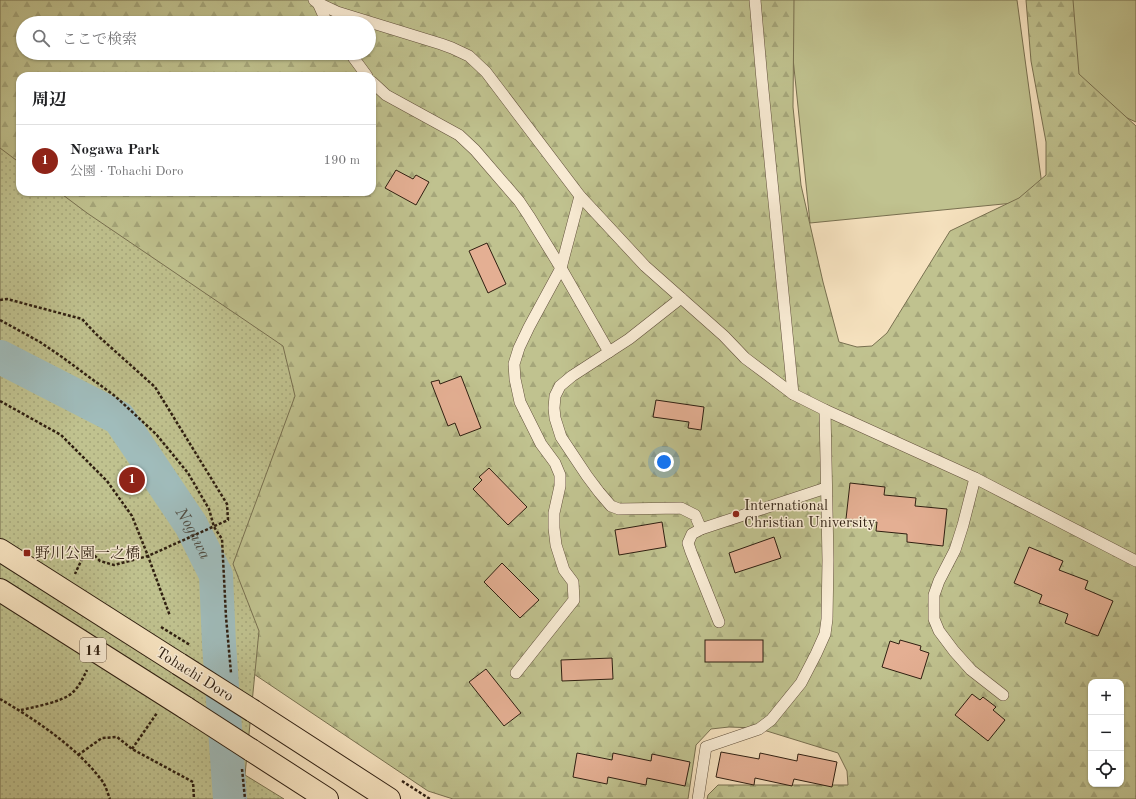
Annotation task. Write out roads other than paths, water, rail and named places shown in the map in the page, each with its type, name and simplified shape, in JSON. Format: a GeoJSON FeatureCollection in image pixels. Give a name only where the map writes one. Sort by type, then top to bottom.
{"type":"FeatureCollection","features":[{"type":"Feature","properties":{"kind":"main road","name":"Tohachi Doro"},"geometry":{"type":"LineString","coordinates":[[0,550],[389,799]]}},
{"type":"Feature","properties":{"kind":"main road","name":"14"},"geometry":{"type":"LineString","coordinates":[[0,590],[186,708],[246,756],[328,799]]}},
{"type":"Feature","properties":{"kind":"lane"},"geometry":{"type":"LineString","coordinates":[[755,0],[793,394]]}},
{"type":"Feature","properties":{"kind":"lane"},"geometry":{"type":"LineString","coordinates":[[316,2],[323,16]]}},
{"type":"Feature","properties":{"kind":"lane"},"geometry":{"type":"LineString","coordinates":[[316,2],[351,16]]}},
{"type":"Feature","properties":{"kind":"lane"},"geometry":{"type":"LineString","coordinates":[[376,24],[441,44],[469,56],[486,72],[580,196],[645,266],[724,336],[745,358],[793,394],[975,478],[1136,561]]}},
{"type":"Feature","properties":{"kind":"lane"},"geometry":{"type":"LineString","coordinates":[[355,60],[365,72]]}},
{"type":"Feature","properties":{"kind":"lane"},"geometry":{"type":"LineString","coordinates":[[376,86],[386,95],[459,135],[475,150],[519,201],[561,268],[609,352]]}},
{"type":"Feature","properties":{"kind":"lane"},"geometry":{"type":"LineString","coordinates":[[516,673],[574,600],[573,582],[564,570],[556,545],[554,528],[554,513],[560,486],[560,476],[555,463],[542,444],[520,402],[514,379],[514,364],[519,348],[561,268],[580,196]]}},
{"type":"Feature","properties":{"kind":"lane"},"geometry":{"type":"LineString","coordinates":[[681,298],[629,339],[572,376],[560,386],[555,396],[554,408],[555,418],[561,437],[587,476],[611,506],[620,509],[681,508],[695,515],[701,529]]}},
{"type":"Feature","properties":{"kind":"lane"},"geometry":{"type":"LineString","coordinates":[[698,799],[706,747],[758,729],[771,720],[801,683],[825,634],[827,619],[828,560],[825,410]]}},
{"type":"Feature","properties":{"kind":"lane"},"geometry":{"type":"LineString","coordinates":[[975,478],[955,550],[939,581],[934,595],[934,619],[939,631],[954,651],[971,670],[1002,695]]}},
{"type":"Feature","properties":{"kind":"lane"},"geometry":{"type":"LineString","coordinates":[[719,622],[690,552],[688,543],[692,534],[701,529],[826,488]]}},
{"type":"Feature","properties":{"kind":"waterway","name":"Nogawa"},"geometry":{"type":"LineString","coordinates":[[0,357],[119,418],[191,525],[216,575],[219,644],[230,799]]}},
{"type":"Feature","properties":{"kind":"place","name":"Nogawa Park"},"geometry":{"type":"Point","coordinates":[132,480]}},
{"type":"Feature","properties":{"kind":"place","name":"International Christian University"},"geometry":{"type":"Point","coordinates":[736,514]}},
{"type":"Feature","properties":{"kind":"place","name":"野川公園一之橋"},"geometry":{"type":"Point","coordinates":[27,553]}}]}
